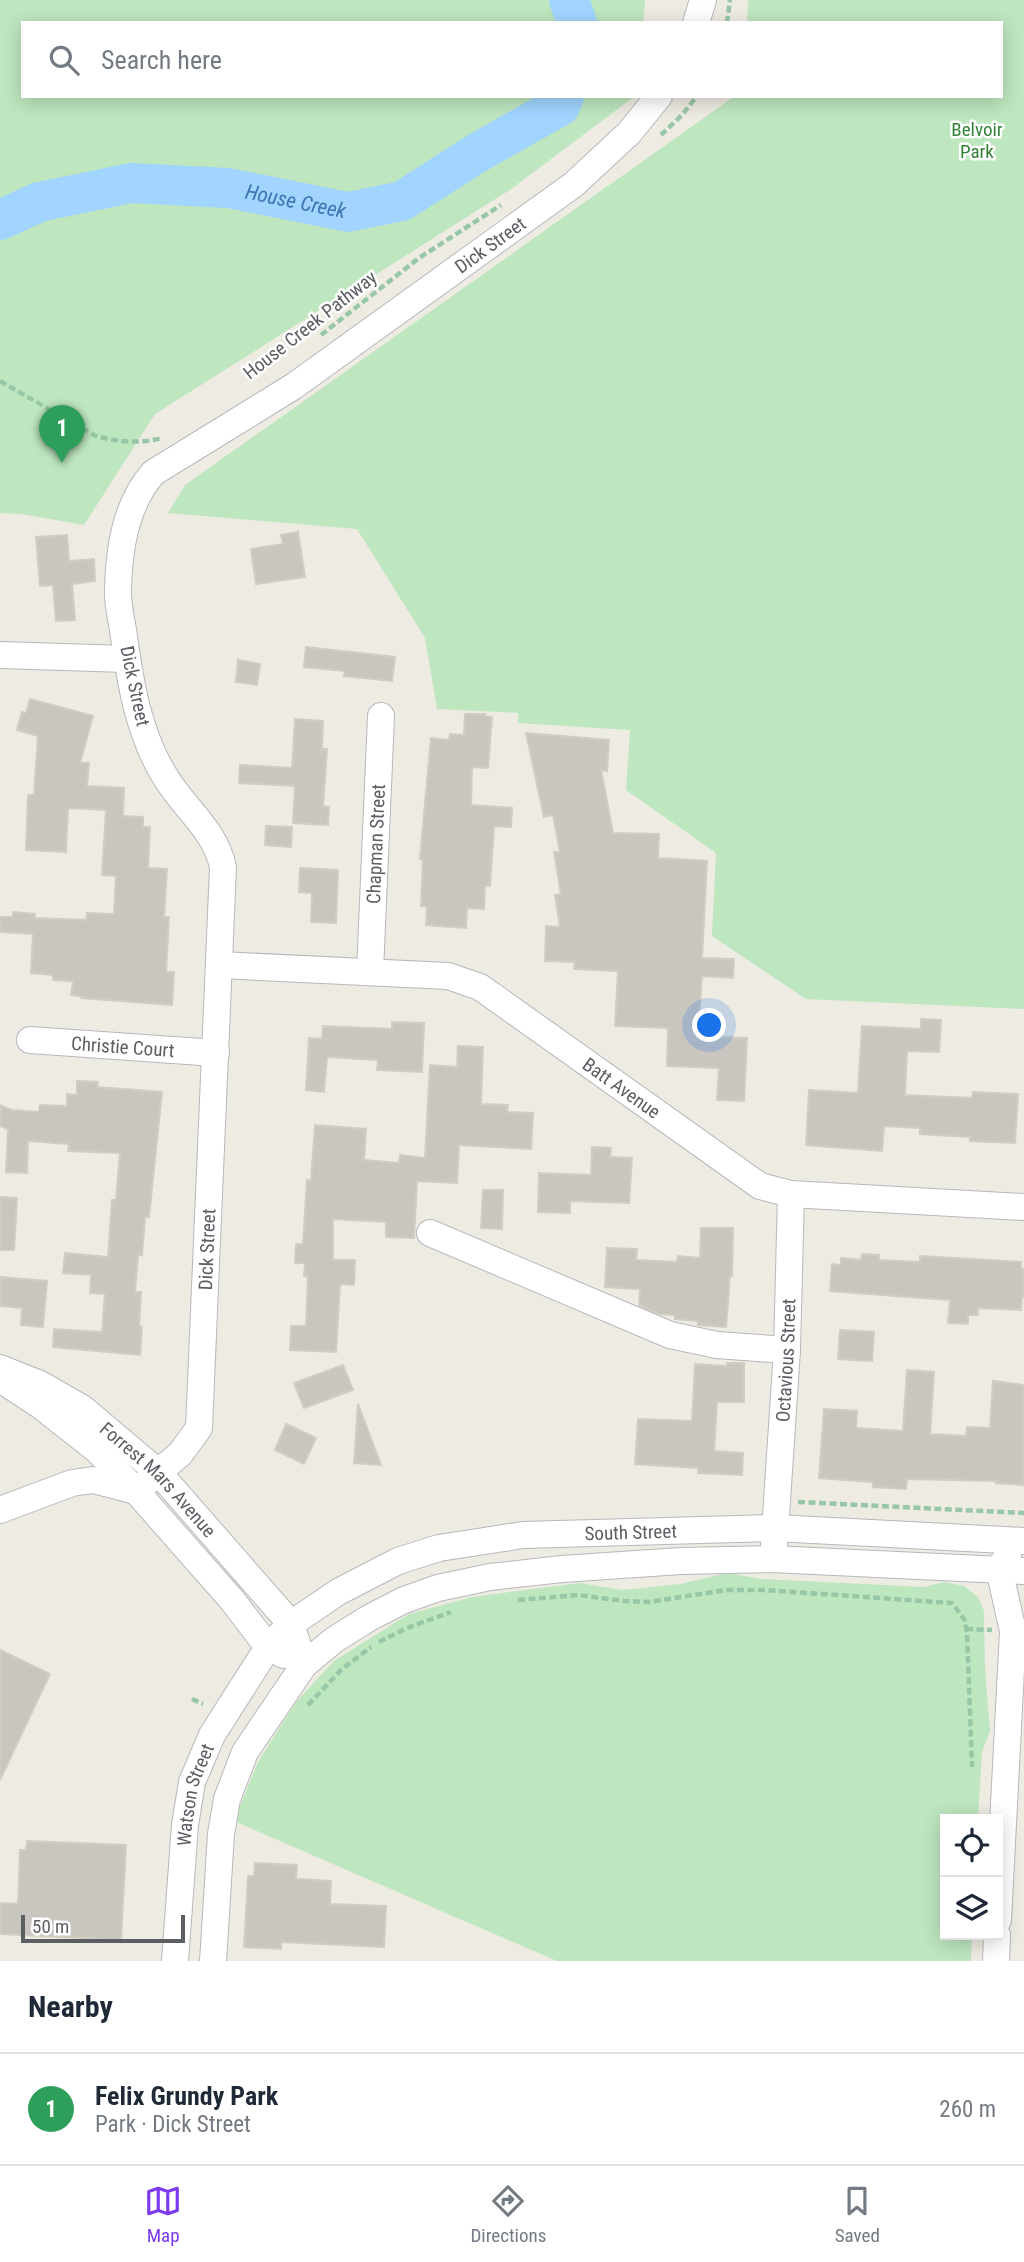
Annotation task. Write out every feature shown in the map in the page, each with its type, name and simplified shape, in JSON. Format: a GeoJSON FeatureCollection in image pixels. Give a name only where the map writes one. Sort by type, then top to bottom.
{"type":"FeatureCollection","features":[{"type":"Feature","properties":{"kind":"street"},"geometry":{"type":"LineString","coordinates":[[697,21],[703,0]]}},
{"type":"Feature","properties":{"kind":"street","name":"Dick Street"},"geometry":{"type":"LineString","coordinates":[[136,1491],[187,1447],[199,1428],[223,882],[220,852],[212,835],[166,779],[147,743],[131,684],[117,590],[124,532],[143,485],[153,472],[294,386],[573,186],[629,134],[657,98]]}},
{"type":"Feature","properties":{"kind":"street"},"geometry":{"type":"LineString","coordinates":[[0,655],[127,659]]}},
{"type":"Feature","properties":{"kind":"street","name":"Chapman Street"},"geometry":{"type":"LineString","coordinates":[[370,972],[381,716]]}},
{"type":"Feature","properties":{"kind":"street","name":"Batt Avenue"},"geometry":{"type":"LineString","coordinates":[[220,965],[448,976],[480,987],[760,1186],[791,1194],[1024,1207]]}},
{"type":"Feature","properties":{"kind":"street","name":"Christie Court"},"geometry":{"type":"LineString","coordinates":[[30,1040],[216,1053]]}},
{"type":"Feature","properties":{"kind":"street","name":"Octavious Street"},"geometry":{"type":"LineString","coordinates":[[772,1559],[787,1350],[791,1194]]}},
{"type":"Feature","properties":{"kind":"street"},"geometry":{"type":"LineString","coordinates":[[430,1233],[670,1335],[717,1345],[787,1350]]}},
{"type":"Feature","properties":{"kind":"street","name":"Forrest Mars Avenue"},"geometry":{"type":"LineString","coordinates":[[0,1368],[40,1384],[82,1408],[159,1473],[291,1624]]}},
{"type":"Feature","properties":{"kind":"street","name":"Forrest Mars Avenue"},"geometry":{"type":"LineString","coordinates":[[0,1380],[79,1435],[136,1491],[232,1600],[268,1647]]}},
{"type":"Feature","properties":{"kind":"street"},"geometry":{"type":"LineString","coordinates":[[0,1510],[83,1481],[93,1480],[136,1491]]}},
{"type":"Feature","properties":{"kind":"street","name":"South Street"},"geometry":{"type":"LineString","coordinates":[[268,1647],[312,1608],[398,1561],[439,1548],[523,1535],[775,1528],[1021,1545]]}},
{"type":"Feature","properties":{"kind":"street"},"geometry":{"type":"LineString","coordinates":[[1003,1905],[1012,1879],[1017,1678],[1011,1570],[1021,1545]]}},
{"type":"Feature","properties":{"kind":"street","name":"South Street"},"geometry":{"type":"LineString","coordinates":[[304,1665],[334,1640],[404,1600],[438,1588],[489,1577],[681,1561],[772,1559],[1011,1570]]}},
{"type":"Feature","properties":{"kind":"street"},"geometry":{"type":"LineString","coordinates":[[1013,1631],[1024,1599]]}},
{"type":"Feature","properties":{"kind":"street"},"geometry":{"type":"LineString","coordinates":[[291,1624],[304,1665]]}},
{"type":"Feature","properties":{"kind":"street"},"geometry":{"type":"LineString","coordinates":[[268,1647],[304,1665]]}},
{"type":"Feature","properties":{"kind":"street","name":"Watson Street"},"geometry":{"type":"LineString","coordinates":[[175,1961],[185,1825],[192,1782],[206,1747],[246,1678],[268,1647]]}},
{"type":"Feature","properties":{"kind":"street","name":"Watson Street"},"geometry":{"type":"LineString","coordinates":[[212,1961],[221,1834],[227,1799],[245,1752],[304,1665]]}},
{"type":"Feature","properties":{"kind":"street"},"geometry":{"type":"LineString","coordinates":[[185,1825],[221,1834]]}},
{"type":"Feature","properties":{"kind":"street"},"geometry":{"type":"LineString","coordinates":[[996,1961],[997,1940]]}},
{"type":"Feature","properties":{"kind":"path"},"geometry":{"type":"LineString","coordinates":[[727,21],[730,0]]}},
{"type":"Feature","properties":{"kind":"path"},"geometry":{"type":"LineString","coordinates":[[658,138],[695,98]]}},
{"type":"Feature","properties":{"kind":"path","name":"House Creek Pathway"},"geometry":{"type":"LineString","coordinates":[[315,341],[335,322],[419,258],[510,199]]}},
{"type":"Feature","properties":{"kind":"path"},"geometry":{"type":"LineString","coordinates":[[0,381],[96,436],[137,442],[167,437]]}},
{"type":"Feature","properties":{"kind":"path"},"geometry":{"type":"LineString","coordinates":[[777,1501],[1024,1513]]}},
{"type":"Feature","properties":{"kind":"path"},"geometry":{"type":"LineString","coordinates":[[509,1601],[578,1595],[649,1602],[726,1590],[765,1590],[952,1603],[964,1619],[967,1632],[972,1767]]}},
{"type":"Feature","properties":{"kind":"path"},"geometry":{"type":"LineString","coordinates":[[301,1714],[341,1670],[375,1645],[407,1628],[453,1611]]}},
{"type":"Feature","properties":{"kind":"green space"},"geometry":{"type":"Polygon","coordinates":[[[0,0],[645,0],[643,21],[21,21],[21,98],[632,98],[511,189],[155,414],[84,525],[22,514],[0,513],[0,0]]]}},
{"type":"Feature","properties":{"kind":"green space","name":"Belvoir Park"},"geometry":{"type":"Polygon","coordinates":[[[748,0],[1024,0],[1024,1009],[806,999],[712,936],[716,853],[626,790],[630,730],[518,723],[518,713],[437,709],[425,638],[357,529],[168,513],[185,485],[732,98],[1003,98],[1003,21],[747,21],[748,0]]]}},
{"type":"Feature","properties":{"kind":"green space"},"geometry":{"type":"Polygon","coordinates":[[[728,1573],[761,1579],[924,1587],[944,1582],[964,1586],[978,1597],[984,1611],[990,1731],[982,1752],[978,1814],[940,1814],[940,1940],[972,1940],[971,1961],[557,1961],[234,1821],[258,1762],[296,1702],[334,1661],[409,1614],[472,1597],[580,1583],[622,1590],[680,1584],[728,1573]]]}},
{"type":"Feature","properties":{"kind":"building"},"geometry":{"type":"Polygon","coordinates":[[[298,532],[305,577],[256,584],[251,549],[283,544],[281,535],[298,532]]]}},
{"type":"Feature","properties":{"kind":"building"},"geometry":{"type":"Polygon","coordinates":[[[67,535],[69,561],[94,559],[95,581],[72,584],[75,620],[56,621],[53,585],[40,586],[36,537],[67,535]]]}},
{"type":"Feature","properties":{"kind":"building"},"geometry":{"type":"Polygon","coordinates":[[[306,647],[395,657],[392,681],[344,676],[345,671],[304,667],[306,647]]]}},
{"type":"Feature","properties":{"kind":"building"},"geometry":{"type":"Polygon","coordinates":[[[238,660],[260,664],[257,685],[236,682],[238,660]]]}},
{"type":"Feature","properties":{"kind":"building"},"geometry":{"type":"Polygon","coordinates":[[[30,699],[93,716],[80,763],[89,763],[87,786],[124,788],[123,816],[143,817],[143,827],[150,827],[148,868],[167,869],[164,917],[169,917],[166,972],[174,972],[172,1005],[71,995],[73,981],[53,980],[53,975],[31,973],[33,934],[0,932],[0,917],[13,917],[13,912],[35,914],[35,918],[86,920],[87,913],[114,914],[116,876],[102,875],[106,810],[68,808],[66,852],[26,850],[28,795],[34,795],[38,736],[17,730],[22,712],[26,713],[30,699]]]}},
{"type":"Feature","properties":{"kind":"building"},"geometry":{"type":"Polygon","coordinates":[[[465,714],[485,714],[492,717],[488,768],[472,767],[471,805],[512,808],[511,827],[494,826],[490,886],[485,886],[484,909],[467,908],[466,928],[426,925],[427,907],[421,906],[423,859],[420,859],[431,738],[449,740],[450,734],[464,735],[465,714]]]}},
{"type":"Feature","properties":{"kind":"building"},"geometry":{"type":"Polygon","coordinates":[[[295,719],[323,721],[322,749],[327,749],[323,806],[329,807],[328,825],[293,823],[295,786],[239,783],[240,765],[292,768],[295,719]]]}},
{"type":"Feature","properties":{"kind":"building"},"geometry":{"type":"Polygon","coordinates":[[[526,733],[609,740],[607,771],[601,770],[613,833],[659,834],[658,858],[707,861],[702,958],[734,959],[733,978],[702,976],[698,1036],[747,1038],[744,1101],[717,1100],[719,1068],[667,1066],[668,1028],[615,1026],[618,971],[574,969],[575,962],[545,961],[546,926],[560,927],[555,895],[561,894],[554,852],[560,852],[553,815],[544,817],[526,733]]]}},
{"type":"Feature","properties":{"kind":"building"},"geometry":{"type":"Polygon","coordinates":[[[266,826],[292,827],[291,847],[265,845],[266,826]]]}},
{"type":"Feature","properties":{"kind":"building"},"geometry":{"type":"Polygon","coordinates":[[[300,868],[338,870],[336,923],[311,922],[312,893],[299,892],[300,868]]]}},
{"type":"Feature","properties":{"kind":"building"},"geometry":{"type":"Polygon","coordinates":[[[921,1019],[941,1020],[939,1052],[907,1051],[905,1095],[972,1098],[973,1092],[1018,1094],[1015,1143],[970,1141],[970,1137],[920,1134],[920,1128],[884,1126],[882,1151],[806,1145],[809,1090],[858,1093],[862,1026],[921,1029],[921,1019]]]}},
{"type":"Feature","properties":{"kind":"building"},"geometry":{"type":"Polygon","coordinates":[[[392,1022],[424,1023],[422,1072],[377,1070],[378,1060],[327,1057],[324,1092],[306,1090],[309,1038],[322,1039],[323,1026],[392,1029],[392,1022]]]}},
{"type":"Feature","properties":{"kind":"building"},"geometry":{"type":"Polygon","coordinates":[[[458,1046],[483,1047],[481,1104],[508,1105],[507,1112],[533,1113],[531,1149],[459,1145],[457,1183],[417,1181],[414,1238],[386,1237],[386,1222],[333,1219],[333,1260],[355,1260],[354,1285],[340,1284],[336,1352],[290,1350],[291,1326],[306,1326],[308,1276],[304,1276],[305,1263],[295,1263],[296,1244],[303,1244],[307,1180],[311,1181],[315,1125],[366,1129],[364,1160],[399,1163],[400,1155],[425,1158],[430,1065],[457,1067],[458,1046]]]}},
{"type":"Feature","properties":{"kind":"building"},"geometry":{"type":"Polygon","coordinates":[[[77,1081],[98,1082],[97,1087],[162,1092],[149,1217],[145,1217],[142,1255],[138,1255],[135,1292],[141,1292],[140,1355],[53,1347],[54,1329],[102,1332],[105,1294],[90,1293],[91,1275],[63,1273],[65,1253],[108,1257],[112,1200],[116,1200],[120,1153],[68,1151],[69,1144],[28,1141],[27,1173],[6,1172],[8,1129],[0,1126],[0,1105],[12,1110],[39,1112],[40,1105],[67,1106],[67,1094],[77,1095],[77,1081]]]}},
{"type":"Feature","properties":{"kind":"building"},"geometry":{"type":"Polygon","coordinates":[[[592,1147],[611,1148],[610,1157],[632,1158],[629,1203],[570,1201],[570,1213],[538,1212],[539,1173],[591,1175],[592,1147]]]}},
{"type":"Feature","properties":{"kind":"building"},"geometry":{"type":"Polygon","coordinates":[[[483,1190],[503,1190],[502,1229],[481,1228],[483,1190]]]}},
{"type":"Feature","properties":{"kind":"building"},"geometry":{"type":"Polygon","coordinates":[[[0,1197],[17,1198],[14,1250],[0,1250],[0,1197]]]}},
{"type":"Feature","properties":{"kind":"building"},"geometry":{"type":"Polygon","coordinates":[[[701,1228],[733,1228],[732,1276],[726,1327],[698,1325],[698,1321],[675,1319],[675,1315],[660,1314],[643,1307],[639,1305],[640,1289],[605,1287],[607,1248],[637,1249],[636,1260],[677,1262],[678,1256],[700,1258],[701,1228]]]}},
{"type":"Feature","properties":{"kind":"building"},"geometry":{"type":"Polygon","coordinates":[[[862,1254],[879,1255],[879,1260],[920,1262],[920,1256],[1021,1262],[1021,1269],[1024,1269],[1024,1297],[1021,1310],[978,1308],[978,1315],[968,1315],[968,1324],[948,1323],[950,1300],[830,1291],[832,1264],[841,1265],[841,1258],[861,1260],[862,1254]]]}},
{"type":"Feature","properties":{"kind":"building"},"geometry":{"type":"Polygon","coordinates":[[[0,1277],[47,1281],[43,1327],[21,1325],[22,1308],[0,1306],[0,1277]]]}},
{"type":"Feature","properties":{"kind":"building"},"geometry":{"type":"Polygon","coordinates":[[[840,1330],[874,1332],[872,1361],[838,1359],[840,1330]]]}},
{"type":"Feature","properties":{"kind":"building"},"geometry":{"type":"Polygon","coordinates":[[[727,1363],[744,1363],[744,1402],[717,1402],[714,1451],[743,1453],[742,1475],[698,1473],[698,1468],[635,1464],[638,1419],[692,1421],[695,1364],[727,1366],[727,1363]]]}},
{"type":"Feature","properties":{"kind":"building"},"geometry":{"type":"Polygon","coordinates":[[[343,1365],[353,1390],[304,1408],[294,1383],[343,1365]]]}},
{"type":"Feature","properties":{"kind":"building"},"geometry":{"type":"Polygon","coordinates":[[[907,1370],[934,1372],[930,1434],[966,1436],[967,1427],[990,1428],[993,1381],[1024,1385],[1024,1485],[996,1483],[997,1481],[907,1479],[906,1489],[873,1487],[873,1482],[819,1478],[824,1409],[857,1411],[856,1428],[903,1431],[907,1370]]]}},
{"type":"Feature","properties":{"kind":"building"},"geometry":{"type":"Polygon","coordinates":[[[358,1404],[381,1465],[354,1463],[358,1404]]]}},
{"type":"Feature","properties":{"kind":"building"},"geometry":{"type":"Polygon","coordinates":[[[286,1424],[316,1438],[304,1464],[275,1450],[286,1424]]]}},
{"type":"Feature","properties":{"kind":"building"},"geometry":{"type":"Polygon","coordinates":[[[0,1650],[50,1674],[0,1780],[0,1650]]]}},
{"type":"Feature","properties":{"kind":"building"},"geometry":{"type":"Polygon","coordinates":[[[27,1841],[126,1845],[121,1940],[0,1934],[0,1903],[18,1904],[20,1850],[26,1850],[27,1841]]]}},
{"type":"Feature","properties":{"kind":"building"},"geometry":{"type":"Polygon","coordinates":[[[255,1863],[297,1865],[296,1879],[331,1881],[330,1904],[386,1906],[384,1947],[281,1942],[281,1949],[244,1947],[248,1876],[254,1876],[255,1863]]]}},
{"type":"Feature","properties":{"kind":"waterway","name":"House Creek"},"geometry":{"type":"LineString","coordinates":[[569,0],[576,21]]}},
{"type":"Feature","properties":{"kind":"waterway","name":"House Creek"},"geometry":{"type":"LineString","coordinates":[[0,220],[39,202],[131,183],[228,188],[348,212],[402,201],[477,153],[560,106],[563,98]]}},
{"type":"Feature","properties":{"kind":"place","name":"Felix Grundy Park"},"geometry":{"type":"Point","coordinates":[62,463]}}]}
